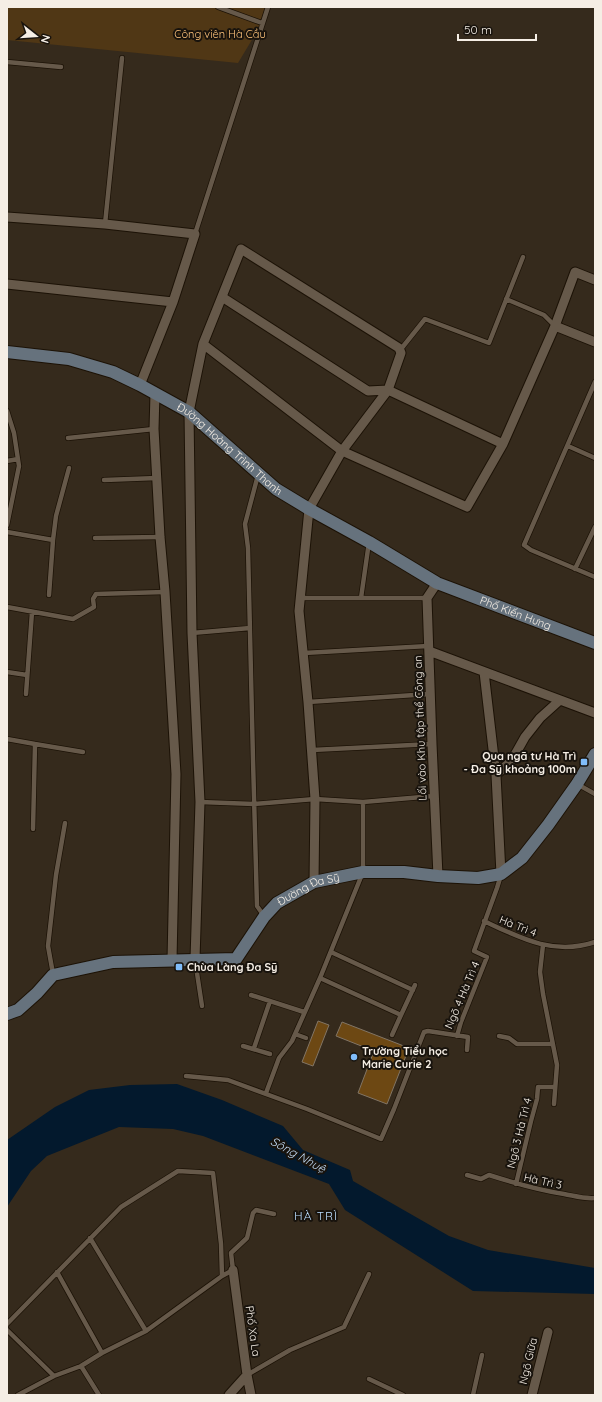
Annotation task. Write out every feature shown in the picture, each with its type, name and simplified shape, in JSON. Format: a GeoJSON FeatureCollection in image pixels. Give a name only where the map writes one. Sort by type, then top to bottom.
{"type":"FeatureCollection","features":[{"type":"Feature","properties":{"kind":"street"},"geometry":{"type":"LineString","coordinates":[[7,217],[105,224],[195,234],[173,302],[140,385]]}},
{"type":"Feature","properties":{"kind":"street"},"geometry":{"type":"LineString","coordinates":[[195,959],[200,802],[192,633],[189,412],[203,344],[241,249],[401,349],[401,353],[388,390],[342,451],[309,509],[299,611],[304,653],[315,799],[314,882]]}},
{"type":"Feature","properties":{"kind":"street"},"geometry":{"type":"LineString","coordinates":[[203,344],[342,451],[467,507],[503,444],[555,326],[575,272],[595,280]]}},
{"type":"Feature","properties":{"kind":"street"},"geometry":{"type":"LineString","coordinates":[[7,284],[173,302]]}},
{"type":"Feature","properties":{"kind":"street"},"geometry":{"type":"LineString","coordinates":[[222,297],[368,391],[388,390],[503,444]]}},
{"type":"Feature","properties":{"kind":"street"},"geometry":{"type":"LineString","coordinates":[[555,326],[595,342]]}},
{"type":"Feature","properties":{"kind":"street","name":"Đường Hoàng Trình Thanh"},"geometry":{"type":"LineString","coordinates":[[7,352],[69,359],[113,372],[140,385],[189,412],[276,489],[437,583]]}},
{"type":"Feature","properties":{"kind":"street"},"geometry":{"type":"LineString","coordinates":[[154,393],[154,429],[160,537],[165,592],[176,774],[172,960]]}},
{"type":"Feature","properties":{"kind":"street"},"geometry":{"type":"LineString","coordinates":[[427,598],[437,583]]}},
{"type":"Feature","properties":{"kind":"street","name":"Phố Kiến Hưng"},"geometry":{"type":"LineString","coordinates":[[437,583],[595,643]]}},
{"type":"Feature","properties":{"kind":"street","name":"Lối vào Khu tập thể Công an"},"geometry":{"type":"LineString","coordinates":[[427,598],[438,876]]}},
{"type":"Feature","properties":{"kind":"street"},"geometry":{"type":"LineString","coordinates":[[428,648],[484,672],[595,713]]}},
{"type":"Feature","properties":{"kind":"street"},"geometry":{"type":"LineString","coordinates":[[484,672],[496,775],[501,874]]}},
{"type":"Feature","properties":{"kind":"street"},"geometry":{"type":"LineString","coordinates":[[496,775],[512,760],[525,737],[540,718],[560,700]]}},
{"type":"Feature","properties":{"kind":"street","name":"Đường Đa Sỹ"},"geometry":{"type":"LineString","coordinates":[[53,975],[113,962],[236,959],[264,917],[276,903],[314,882],[363,872],[404,872],[438,876],[478,878],[501,874],[522,858],[548,825],[577,784],[595,754]]}},
{"type":"Feature","properties":{"kind":"street"},"geometry":{"type":"LineString","coordinates":[[7,1014],[18,1010],[37,993],[53,975]]}},
{"type":"Feature","properties":{"kind":"street","name":"Phố Xa La"},"geometry":{"type":"LineString","coordinates":[[233,1270],[251,1395]]}},
{"type":"Feature","properties":{"kind":"street","name":"Ngõ Giữa"},"geometry":{"type":"LineString","coordinates":[[533,1395],[548,1332]]}},
{"type":"Feature","properties":{"kind":"street"},"geometry":{"type":"LineString","coordinates":[[229,1395],[247,1375]]}},
{"type":"Feature","properties":{"kind":"lane"},"geometry":{"type":"LineString","coordinates":[[218,7],[262,23]]}},
{"type":"Feature","properties":{"kind":"lane"},"geometry":{"type":"LineString","coordinates":[[195,234],[268,7]]}},
{"type":"Feature","properties":{"kind":"lane"},"geometry":{"type":"LineString","coordinates":[[105,224],[122,58]]}},
{"type":"Feature","properties":{"kind":"lane"},"geometry":{"type":"LineString","coordinates":[[7,62],[61,68]]}},
{"type":"Feature","properties":{"kind":"lane"},"geometry":{"type":"LineString","coordinates":[[401,349],[425,319],[489,343],[523,258]]}},
{"type":"Feature","properties":{"kind":"lane"},"geometry":{"type":"LineString","coordinates":[[506,299],[544,316],[555,326]]}},
{"type":"Feature","properties":{"kind":"lane"},"geometry":{"type":"LineString","coordinates":[[595,382],[524,545],[531,550],[595,577]]}},
{"type":"Feature","properties":{"kind":"lane"},"geometry":{"type":"LineString","coordinates":[[7,411],[14,433],[19,466],[7,525]]}},
{"type":"Feature","properties":{"kind":"lane"},"geometry":{"type":"LineString","coordinates":[[68,438],[154,429]]}},
{"type":"Feature","properties":{"kind":"lane"},"geometry":{"type":"LineString","coordinates":[[568,446],[595,458]]}},
{"type":"Feature","properties":{"kind":"lane"},"geometry":{"type":"LineString","coordinates":[[7,461],[18,458]]}},
{"type":"Feature","properties":{"kind":"lane"},"geometry":{"type":"LineString","coordinates":[[49,595],[56,516],[69,468]]}},
{"type":"Feature","properties":{"kind":"lane"},"geometry":{"type":"LineString","coordinates":[[258,474],[245,524],[248,548],[257,906],[264,917]]}},
{"type":"Feature","properties":{"kind":"lane"},"geometry":{"type":"LineString","coordinates":[[104,480],[157,478]]}},
{"type":"Feature","properties":{"kind":"lane"},"geometry":{"type":"LineString","coordinates":[[575,569],[595,526]]}},
{"type":"Feature","properties":{"kind":"lane"},"geometry":{"type":"LineString","coordinates":[[7,532],[53,540]]}},
{"type":"Feature","properties":{"kind":"lane"},"geometry":{"type":"LineString","coordinates":[[95,538],[160,537]]}},
{"type":"Feature","properties":{"kind":"lane"},"geometry":{"type":"LineString","coordinates":[[361,598],[369,542]]}},
{"type":"Feature","properties":{"kind":"lane"},"geometry":{"type":"LineString","coordinates":[[7,607],[73,619],[94,607],[93,599],[96,594],[165,592]]}},
{"type":"Feature","properties":{"kind":"lane"},"geometry":{"type":"LineString","coordinates":[[300,598],[427,598]]}},
{"type":"Feature","properties":{"kind":"lane"},"geometry":{"type":"LineString","coordinates":[[26,694],[32,612]]}},
{"type":"Feature","properties":{"kind":"lane"},"geometry":{"type":"LineString","coordinates":[[192,633],[250,628]]}},
{"type":"Feature","properties":{"kind":"lane"},"geometry":{"type":"LineString","coordinates":[[304,653],[428,648]]}},
{"type":"Feature","properties":{"kind":"lane"},"geometry":{"type":"LineString","coordinates":[[7,672],[27,675]]}},
{"type":"Feature","properties":{"kind":"lane"},"geometry":{"type":"LineString","coordinates":[[308,702],[430,694]]}},
{"type":"Feature","properties":{"kind":"lane"},"geometry":{"type":"LineString","coordinates":[[7,739],[83,752]]}},
{"type":"Feature","properties":{"kind":"lane"},"geometry":{"type":"LineString","coordinates":[[33,829],[35,744]]}},
{"type":"Feature","properties":{"kind":"lane"},"geometry":{"type":"LineString","coordinates":[[312,750],[432,744]]}},
{"type":"Feature","properties":{"kind":"lane"},"geometry":{"type":"LineString","coordinates":[[577,784],[595,794]]}},
{"type":"Feature","properties":{"kind":"lane"},"geometry":{"type":"LineString","coordinates":[[200,802],[254,804],[315,799],[363,802],[434,796]]}},
{"type":"Feature","properties":{"kind":"lane"},"geometry":{"type":"LineString","coordinates":[[186,1076],[228,1080],[266,1094],[280,1058],[292,1041],[320,978],[363,872],[363,802]]}},
{"type":"Feature","properties":{"kind":"lane"},"geometry":{"type":"LineString","coordinates":[[53,975],[48,946],[56,874],[65,823]]}},
{"type":"Feature","properties":{"kind":"lane","name":"Hà Trì 4"},"geometry":{"type":"LineString","coordinates":[[501,874],[484,921],[524,940],[543,945],[566,948],[595,942]]}},
{"type":"Feature","properties":{"kind":"lane","name":"Ngõ 4 Hà Trì 4"},"geometry":{"type":"LineString","coordinates":[[266,1094],[381,1139],[424,1032],[428,1031],[457,1036],[461,1022],[488,957],[474,951],[484,921]]}},
{"type":"Feature","properties":{"kind":"lane"},"geometry":{"type":"LineString","coordinates":[[543,945],[540,972],[545,1009],[557,1064],[554,1087],[554,1104]]}},
{"type":"Feature","properties":{"kind":"lane"},"geometry":{"type":"LineString","coordinates":[[331,952],[414,987],[392,1035]]}},
{"type":"Feature","properties":{"kind":"lane"},"geometry":{"type":"LineString","coordinates":[[195,959],[202,1006]]}},
{"type":"Feature","properties":{"kind":"lane"},"geometry":{"type":"LineString","coordinates":[[320,978],[401,1015]]}},
{"type":"Feature","properties":{"kind":"lane"},"geometry":{"type":"LineString","coordinates":[[251,995],[304,1012]]}},
{"type":"Feature","properties":{"kind":"lane"},"geometry":{"type":"LineString","coordinates":[[254,1048],[270,1001]]}},
{"type":"Feature","properties":{"kind":"lane"},"geometry":{"type":"LineString","coordinates":[[295,1034],[306,1038]]}},
{"type":"Feature","properties":{"kind":"lane"},"geometry":{"type":"LineString","coordinates":[[457,1036],[468,1037],[467,1050]]}},
{"type":"Feature","properties":{"kind":"lane"},"geometry":{"type":"LineString","coordinates":[[499,1036],[509,1038],[517,1044],[553,1044]]}},
{"type":"Feature","properties":{"kind":"lane"},"geometry":{"type":"LineString","coordinates":[[243,1046],[254,1048],[270,1054]]}},
{"type":"Feature","properties":{"kind":"lane","name":"Ngõ 3 Hà Trì 4"},"geometry":{"type":"LineString","coordinates":[[516,1184],[530,1121],[537,1099],[538,1087],[554,1087]]}},
{"type":"Feature","properties":{"kind":"lane"},"geometry":{"type":"LineString","coordinates":[[7,1324],[121,1206],[178,1171],[213,1173],[221,1244],[222,1276]]}},
{"type":"Feature","properties":{"kind":"lane","name":"Hà Trì 3"},"geometry":{"type":"LineString","coordinates":[[467,1175],[481,1179],[489,1174],[516,1184],[580,1197],[595,1198]]}},
{"type":"Feature","properties":{"kind":"lane"},"geometry":{"type":"LineString","coordinates":[[18,1395],[54,1376],[81,1366],[102,1353],[146,1331],[222,1276],[233,1270],[231,1252],[246,1238],[253,1213],[256,1210],[274,1214]]}},
{"type":"Feature","properties":{"kind":"lane"},"geometry":{"type":"LineString","coordinates":[[90,1238],[146,1331]]}},
{"type":"Feature","properties":{"kind":"lane"},"geometry":{"type":"LineString","coordinates":[[57,1272],[102,1353]]}},
{"type":"Feature","properties":{"kind":"lane"},"geometry":{"type":"LineString","coordinates":[[247,1375],[290,1350],[344,1327],[368,1274]]}},
{"type":"Feature","properties":{"kind":"lane"},"geometry":{"type":"LineString","coordinates":[[7,1330],[54,1376]]}},
{"type":"Feature","properties":{"kind":"lane"},"geometry":{"type":"LineString","coordinates":[[473,1395],[482,1355]]}},
{"type":"Feature","properties":{"kind":"lane"},"geometry":{"type":"LineString","coordinates":[[81,1366],[99,1395]]}},
{"type":"Feature","properties":{"kind":"lane"},"geometry":{"type":"LineString","coordinates":[[369,1379],[403,1395]]}},
{"type":"Feature","properties":{"kind":"green space","name":"Công viên Hà Cầu"},"geometry":{"type":"Polygon","coordinates":[[[7,7],[268,7],[262,23],[238,63],[7,40],[7,7]]]}},
{"type":"Feature","properties":{"kind":"water","name":"Sông Nhuệ"},"geometry":{"type":"Polygon","coordinates":[[[177,1084],[222,1100],[283,1126],[303,1150],[350,1170],[353,1181],[449,1236],[488,1250],[595,1268],[595,1294],[473,1291],[345,1210],[329,1184],[203,1136],[173,1129],[119,1127],[47,1156],[31,1171],[7,1207],[7,1140],[55,1107],[89,1090],[130,1085],[177,1084]]]}},
{"type":"Feature","properties":{"kind":"building"},"geometry":{"type":"Polygon","coordinates":[[[318,1021],[329,1025],[313,1066],[302,1062],[318,1021]]]}},
{"type":"Feature","properties":{"kind":"building"},"geometry":{"type":"Polygon","coordinates":[[[342,1022],[409,1048],[387,1104],[358,1093],[374,1051],[336,1036],[342,1022]]]}},
{"type":"Feature","properties":{"kind":"place","name":"Qua ngã tư Hà Trì - Đa Sỹ khoảng 100m"},"geometry":{"type":"Point","coordinates":[584,762]}},
{"type":"Feature","properties":{"kind":"place","name":"Chùa Làng Đa Sỹ"},"geometry":{"type":"Point","coordinates":[179,967]}},
{"type":"Feature","properties":{"kind":"place","name":"Trường Tiểu học Marie Curie 2"},"geometry":{"type":"Point","coordinates":[354,1057]}},
{"type":"Feature","properties":{"kind":"district","name":"HÀ TRÌ"},"geometry":{"type":"Point","coordinates":[316,1216]}}]}
